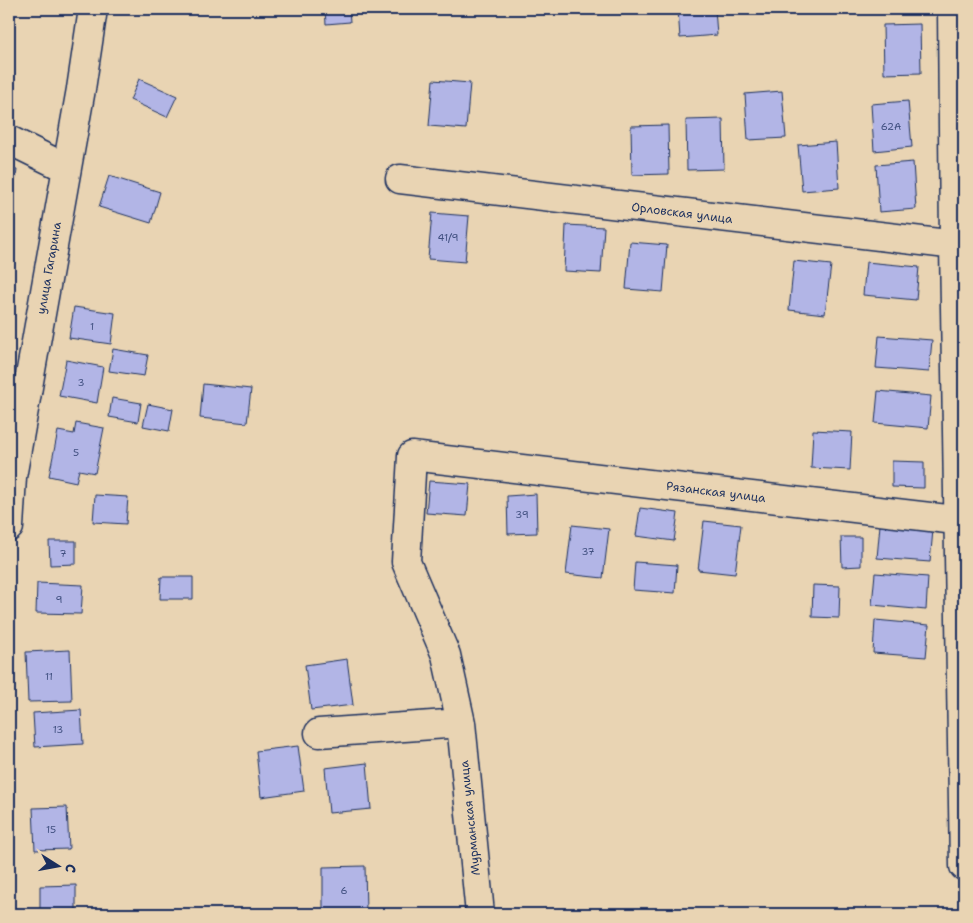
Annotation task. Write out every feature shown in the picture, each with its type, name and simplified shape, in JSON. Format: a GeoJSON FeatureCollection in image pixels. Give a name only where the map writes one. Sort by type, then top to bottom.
{"type":"FeatureCollection","features":[{"type":"Feature","properties":{"kind":"street","name":"улица Гагарина"},"geometry":{"type":"LineString","coordinates":[[9,527],[12,477],[93,9]]}},
{"type":"Feature","properties":{"kind":"street"},"geometry":{"type":"LineString","coordinates":[[952,9],[959,246],[964,866]]}},
{"type":"Feature","properties":{"kind":"street"},"geometry":{"type":"LineString","coordinates":[[9,140],[66,168]]}},
{"type":"Feature","properties":{"kind":"street","name":"Орловская улица"},"geometry":{"type":"LineString","coordinates":[[400,179],[959,246]]}},
{"type":"Feature","properties":{"kind":"street","name":"Мурманская улица"},"geometry":{"type":"LineString","coordinates":[[467,462],[412,456],[406,562],[446,655],[461,722],[480,914]]}},
{"type":"Feature","properties":{"kind":"street","name":"Рязанская улица"},"geometry":{"type":"LineString","coordinates":[[467,462],[961,521]]}},
{"type":"Feature","properties":{"kind":"street"},"geometry":{"type":"LineString","coordinates":[[319,733],[461,722]]}},
{"type":"Feature","properties":{"kind":"building"},"geometry":{"type":"Polygon","coordinates":[[[325,9],[349,9],[350,22],[326,24],[325,9]]]}},
{"type":"Feature","properties":{"kind":"building"},"geometry":{"type":"Polygon","coordinates":[[[678,9],[715,9],[717,35],[680,38],[678,9]]]}},
{"type":"Feature","properties":{"kind":"building"},"geometry":{"type":"Polygon","coordinates":[[[920,24],[921,73],[884,74],[883,25],[920,24]]]}},
{"type":"Feature","properties":{"kind":"building"},"geometry":{"type":"Polygon","coordinates":[[[139,79],[177,96],[167,117],[130,100],[139,79]]]}},
{"type":"Feature","properties":{"kind":"building"},"geometry":{"type":"Polygon","coordinates":[[[433,80],[470,83],[466,129],[429,126],[433,80]]]}},
{"type":"Feature","properties":{"kind":"building"},"geometry":{"type":"Polygon","coordinates":[[[782,91],[786,138],[748,140],[745,94],[782,91]]]}},
{"type":"Feature","properties":{"kind":"building"},"geometry":{"type":"Polygon","coordinates":[[[908,101],[912,147],[874,151],[871,104],[908,101]]]}},
{"type":"Feature","properties":{"kind":"building"},"geometry":{"type":"Polygon","coordinates":[[[723,119],[724,169],[687,170],[686,120],[723,119]]]}},
{"type":"Feature","properties":{"kind":"building"},"geometry":{"type":"Polygon","coordinates":[[[668,125],[669,174],[632,175],[631,126],[668,125]]]}},
{"type":"Feature","properties":{"kind":"building"},"geometry":{"type":"Polygon","coordinates":[[[836,142],[839,188],[802,191],[798,145],[836,142]]]}},
{"type":"Feature","properties":{"kind":"building"},"geometry":{"type":"Polygon","coordinates":[[[913,162],[916,209],[879,212],[876,165],[913,162]]]}},
{"type":"Feature","properties":{"kind":"building"},"geometry":{"type":"Polygon","coordinates":[[[9,169],[17,170],[12,203],[9,203],[9,169]]]}},
{"type":"Feature","properties":{"kind":"building"},"geometry":{"type":"Polygon","coordinates":[[[109,176],[160,192],[151,223],[99,207],[109,176]]]}},
{"type":"Feature","properties":{"kind":"building"},"geometry":{"type":"Polygon","coordinates":[[[432,213],[469,216],[465,262],[428,259],[432,213]]]}},
{"type":"Feature","properties":{"kind":"building"},"geometry":{"type":"Polygon","coordinates":[[[566,225],[604,227],[601,273],[564,271],[566,225]]]}},
{"type":"Feature","properties":{"kind":"building"},"geometry":{"type":"Polygon","coordinates":[[[630,242],[667,245],[663,292],[626,289],[630,242]]]}},
{"type":"Feature","properties":{"kind":"building"},"geometry":{"type":"Polygon","coordinates":[[[794,261],[831,265],[825,314],[789,310],[794,261]]]}},
{"type":"Feature","properties":{"kind":"building"},"geometry":{"type":"Polygon","coordinates":[[[866,262],[919,267],[916,300],[863,295],[866,262]]]}},
{"type":"Feature","properties":{"kind":"building"},"geometry":{"type":"Polygon","coordinates":[[[74,307],[115,313],[111,344],[69,338],[74,307]]]}},
{"type":"Feature","properties":{"kind":"building"},"geometry":{"type":"Polygon","coordinates":[[[879,336],[932,340],[929,372],[876,368],[879,336]]]}},
{"type":"Feature","properties":{"kind":"building"},"geometry":{"type":"Polygon","coordinates":[[[113,349],[148,355],[144,376],[109,371],[113,349]]]}},
{"type":"Feature","properties":{"kind":"building"},"geometry":{"type":"Polygon","coordinates":[[[66,360],[103,367],[97,403],[59,396],[66,360]]]}},
{"type":"Feature","properties":{"kind":"building"},"geometry":{"type":"Polygon","coordinates":[[[203,384],[251,389],[247,423],[200,418],[203,384]]]}},
{"type":"Feature","properties":{"kind":"building"},"geometry":{"type":"Polygon","coordinates":[[[878,391],[931,396],[928,428],[875,423],[878,391]]]}},
{"type":"Feature","properties":{"kind":"building"},"geometry":{"type":"Polygon","coordinates":[[[112,398],[141,403],[138,422],[109,417],[112,398]]]}},
{"type":"Feature","properties":{"kind":"building"},"geometry":{"type":"Polygon","coordinates":[[[148,404],[173,409],[169,431],[143,426],[148,404]]]}},
{"type":"Feature","properties":{"kind":"building"},"geometry":{"type":"Polygon","coordinates":[[[76,423],[104,428],[95,473],[79,470],[76,482],[49,476],[58,431],[74,434],[76,423]]]}},
{"type":"Feature","properties":{"kind":"building"},"geometry":{"type":"Polygon","coordinates":[[[813,430],[852,432],[850,470],[811,468],[813,430]]]}},
{"type":"Feature","properties":{"kind":"building"},"geometry":{"type":"Polygon","coordinates":[[[892,461],[924,462],[924,488],[892,487],[892,461]]]}},
{"type":"Feature","properties":{"kind":"building"},"geometry":{"type":"Polygon","coordinates":[[[429,481],[470,484],[467,516],[426,513],[429,481]]]}},
{"type":"Feature","properties":{"kind":"building"},"geometry":{"type":"Polygon","coordinates":[[[536,494],[537,533],[508,534],[507,496],[536,494]]]}},
{"type":"Feature","properties":{"kind":"building"},"geometry":{"type":"Polygon","coordinates":[[[95,495],[128,497],[126,524],[93,522],[95,495]]]}},
{"type":"Feature","properties":{"kind":"building"},"geometry":{"type":"Polygon","coordinates":[[[640,508],[678,513],[674,541],[636,536],[640,508]]]}},
{"type":"Feature","properties":{"kind":"building"},"geometry":{"type":"Polygon","coordinates":[[[704,521],[741,525],[735,574],[698,570],[704,521]]]}},
{"type":"Feature","properties":{"kind":"building"},"geometry":{"type":"Polygon","coordinates":[[[572,525],[609,529],[603,578],[566,574],[572,525]]]}},
{"type":"Feature","properties":{"kind":"building"},"geometry":{"type":"Polygon","coordinates":[[[880,525],[933,530],[930,562],[877,558],[880,525]]]}},
{"type":"Feature","properties":{"kind":"building"},"geometry":{"type":"Polygon","coordinates":[[[841,537],[861,537],[861,566],[842,567],[841,537]]]}},
{"type":"Feature","properties":{"kind":"building"},"geometry":{"type":"Polygon","coordinates":[[[49,541],[76,541],[76,564],[50,565],[49,541]]]}},
{"type":"Feature","properties":{"kind":"building"},"geometry":{"type":"Polygon","coordinates":[[[635,562],[677,565],[675,593],[633,590],[635,562]]]}},
{"type":"Feature","properties":{"kind":"building"},"geometry":{"type":"Polygon","coordinates":[[[875,573],[928,577],[926,610],[872,605],[875,573]]]}},
{"type":"Feature","properties":{"kind":"building"},"geometry":{"type":"Polygon","coordinates":[[[161,577],[193,577],[193,599],[160,599],[161,577]]]}},
{"type":"Feature","properties":{"kind":"building"},"geometry":{"type":"Polygon","coordinates":[[[37,583],[83,585],[81,614],[36,613],[37,583]]]}},
{"type":"Feature","properties":{"kind":"building"},"geometry":{"type":"Polygon","coordinates":[[[813,585],[840,586],[839,618],[812,617],[813,585]]]}},
{"type":"Feature","properties":{"kind":"building"},"geometry":{"type":"Polygon","coordinates":[[[875,620],[929,625],[926,657],[873,653],[875,620]]]}},
{"type":"Feature","properties":{"kind":"building"},"geometry":{"type":"Polygon","coordinates":[[[70,650],[72,701],[28,702],[26,652],[70,650]]]}},
{"type":"Feature","properties":{"kind":"building"},"geometry":{"type":"Polygon","coordinates":[[[347,659],[353,705],[311,710],[305,665],[347,659]]]}},
{"type":"Feature","properties":{"kind":"building"},"geometry":{"type":"Polygon","coordinates":[[[81,710],[83,744],[35,747],[33,713],[81,710]]]}},
{"type":"Feature","properties":{"kind":"building"},"geometry":{"type":"Polygon","coordinates":[[[298,746],[304,791],[261,797],[256,751],[298,746]]]}},
{"type":"Feature","properties":{"kind":"building"},"geometry":{"type":"Polygon","coordinates":[[[367,763],[371,809],[329,813],[325,768],[367,763]]]}},
{"type":"Feature","properties":{"kind":"building"},"geometry":{"type":"Polygon","coordinates":[[[67,807],[69,849],[35,850],[33,808],[67,807]]]}},
{"type":"Feature","properties":{"kind":"building"},"geometry":{"type":"Polygon","coordinates":[[[365,866],[366,912],[323,913],[323,867],[365,866]]]}},
{"type":"Feature","properties":{"kind":"building"},"geometry":{"type":"Polygon","coordinates":[[[76,885],[76,910],[40,911],[40,886],[76,885]]]}}]}
